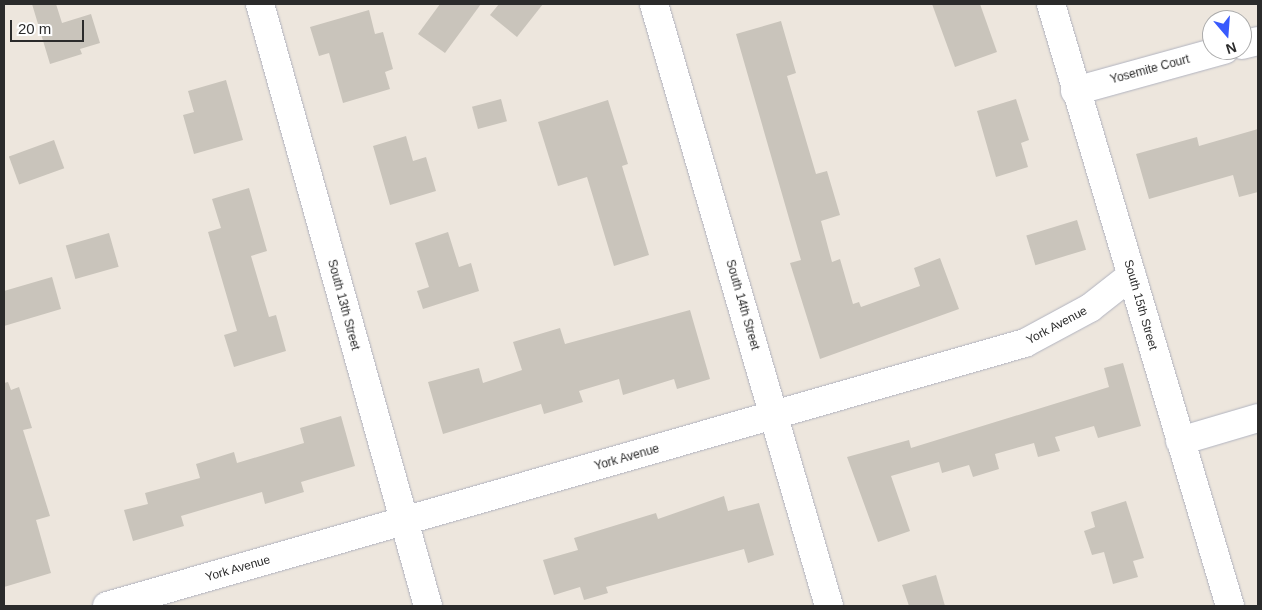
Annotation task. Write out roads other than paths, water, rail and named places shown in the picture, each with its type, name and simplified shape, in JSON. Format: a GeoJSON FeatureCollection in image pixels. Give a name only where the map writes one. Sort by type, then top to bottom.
{"type":"FeatureCollection","features":[{"type":"Feature","properties":{"kind":"street","name":"South 13th Street"},"geometry":{"type":"LineString","coordinates":[[260,4],[403,523],[428,606]]}},
{"type":"Feature","properties":{"kind":"street","name":"South 14th Street"},"geometry":{"type":"LineString","coordinates":[[654,4],[829,606]]}},
{"type":"Feature","properties":{"kind":"street","name":"South 15th Street"},"geometry":{"type":"LineString","coordinates":[[1050,4],[1230,606]]}},
{"type":"Feature","properties":{"kind":"street","name":"Yosemite Court"},"geometry":{"type":"LineString","coordinates":[[1075,91],[1202,56]]}},
{"type":"Feature","properties":{"kind":"street","name":"York Avenue"},"geometry":{"type":"LineString","coordinates":[[107,606],[403,523],[1025,343],[1090,308],[1132,275]]}},
{"type":"Feature","properties":{"kind":"street"},"geometry":{"type":"LineString","coordinates":[[1180,440],[1258,418]]}}]}
